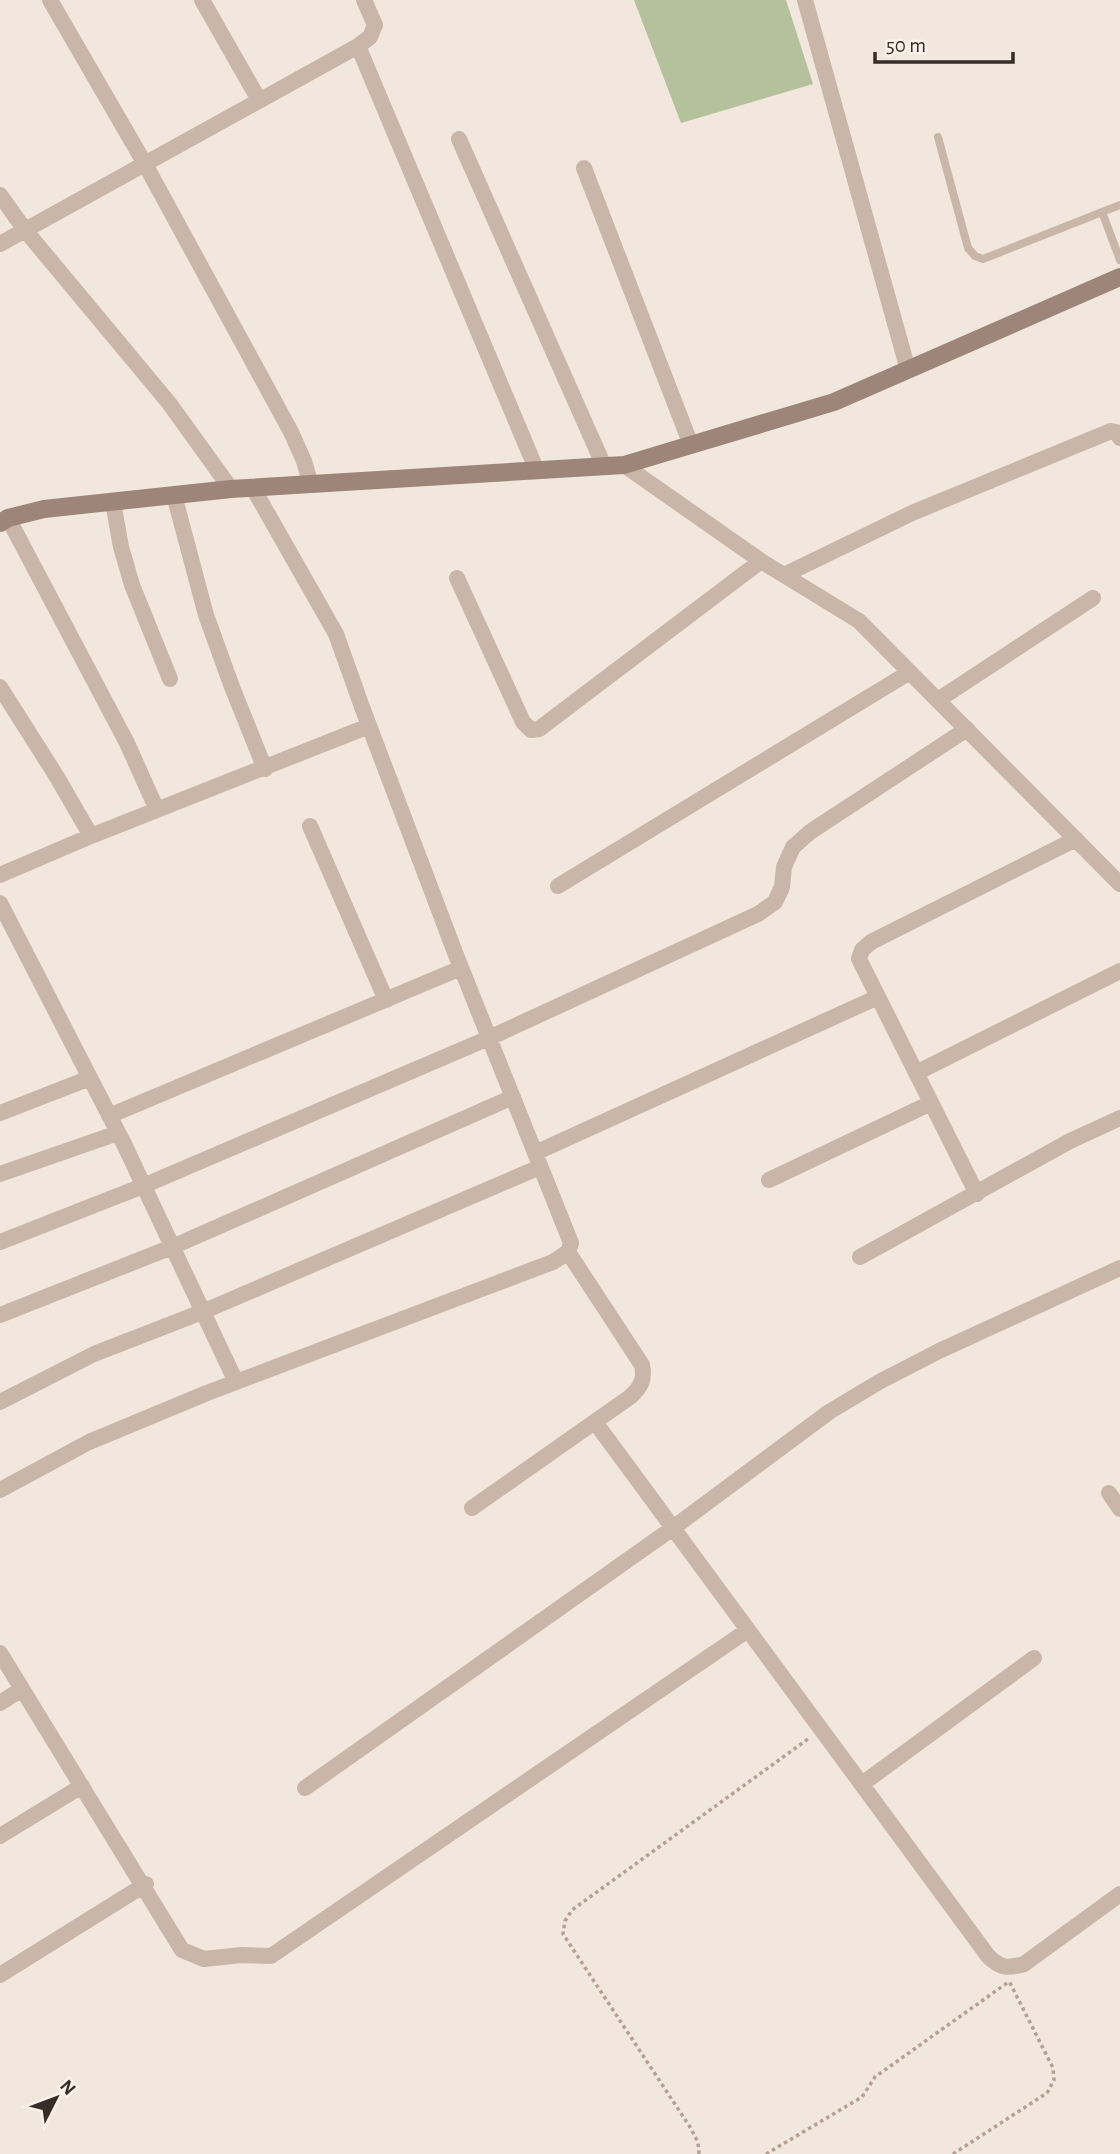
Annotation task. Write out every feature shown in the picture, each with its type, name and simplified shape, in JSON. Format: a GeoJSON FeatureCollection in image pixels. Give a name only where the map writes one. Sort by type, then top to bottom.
{"type":"FeatureCollection","features":[{"type":"Feature","properties":{"kind":"street"},"geometry":{"type":"LineString","coordinates":[[50,0],[145,164],[291,432],[311,485]]}},
{"type":"Feature","properties":{"kind":"street"},"geometry":{"type":"LineString","coordinates":[[202,0],[259,100]]}},
{"type":"Feature","properties":{"kind":"street"},"geometry":{"type":"LineString","coordinates":[[0,244],[358,46],[370,37],[375,25],[364,0]]}},
{"type":"Feature","properties":{"kind":"street"},"geometry":{"type":"LineString","coordinates":[[806,0],[908,370]]}},
{"type":"Feature","properties":{"kind":"street"},"geometry":{"type":"LineString","coordinates":[[358,46],[537,471]]}},
{"type":"Feature","properties":{"kind":"street"},"geometry":{"type":"LineString","coordinates":[[459,139],[604,466]]}},
{"type":"Feature","properties":{"kind":"street"},"geometry":{"type":"LineString","coordinates":[[584,168],[691,445]]}},
{"type":"Feature","properties":{"kind":"street"},"geometry":{"type":"LineString","coordinates":[[0,195],[25,230],[169,403],[231,488]]}},
{"type":"Feature","properties":{"kind":"street"},"geometry":{"type":"LineString","coordinates":[[157,810],[127,743],[4,521],[44,509],[231,488],[624,465],[834,402],[1120,277]]}},
{"type":"Feature","properties":{"kind":"street"},"geometry":{"type":"LineString","coordinates":[[783,575],[912,513],[1111,431],[1116,432],[1120,438]]}},
{"type":"Feature","properties":{"kind":"street"},"geometry":{"type":"LineString","coordinates":[[624,465],[761,561],[859,621],[1120,884]]}},
{"type":"Feature","properties":{"kind":"street"},"geometry":{"type":"LineString","coordinates":[[0,1490],[89,1442],[236,1382],[553,1262],[568,1252],[571,1243],[461,968],[336,634],[253,488]]}},
{"type":"Feature","properties":{"kind":"street"},"geometry":{"type":"LineString","coordinates":[[174,495],[206,615],[265,769]]}},
{"type":"Feature","properties":{"kind":"street"},"geometry":{"type":"LineString","coordinates":[[113,502],[121,547],[132,585],[170,679]]}},
{"type":"Feature","properties":{"kind":"street"},"geometry":{"type":"LineString","coordinates":[[457,578],[523,722],[531,730],[539,729],[761,561]]}},
{"type":"Feature","properties":{"kind":"street"},"geometry":{"type":"LineString","coordinates":[[937,700],[1093,598]]}},
{"type":"Feature","properties":{"kind":"street"},"geometry":{"type":"LineString","coordinates":[[558,886],[910,672]]}},
{"type":"Feature","properties":{"kind":"street"},"geometry":{"type":"LineString","coordinates":[[0,687],[57,776],[91,836]]}},
{"type":"Feature","properties":{"kind":"street"},"geometry":{"type":"LineString","coordinates":[[0,875],[369,726]]}},
{"type":"Feature","properties":{"kind":"street"},"geometry":{"type":"LineString","coordinates":[[0,1242],[144,1186],[489,1038],[758,914],[775,902],[782,887],[784,867],[793,847],[810,832],[967,729]]}},
{"type":"Feature","properties":{"kind":"street"},"geometry":{"type":"LineString","coordinates":[[310,826],[386,1000]]}},
{"type":"Feature","properties":{"kind":"street"},"geometry":{"type":"LineString","coordinates":[[976,1194],[859,959],[862,950],[871,942],[1076,839]]}},
{"type":"Feature","properties":{"kind":"street"},"geometry":{"type":"LineString","coordinates":[[0,903],[118,1133],[236,1382]]}},
{"type":"Feature","properties":{"kind":"street"},"geometry":{"type":"LineString","coordinates":[[109,1116],[461,968]]}},
{"type":"Feature","properties":{"kind":"street"},"geometry":{"type":"LineString","coordinates":[[916,1073],[1120,971]]}},
{"type":"Feature","properties":{"kind":"street"},"geometry":{"type":"LineString","coordinates":[[0,1402],[94,1354],[202,1312],[538,1160],[878,997]]}},
{"type":"Feature","properties":{"kind":"street"},"geometry":{"type":"LineString","coordinates":[[0,1113],[90,1078]]}},
{"type":"Feature","properties":{"kind":"street"},"geometry":{"type":"LineString","coordinates":[[0,1315],[172,1247],[513,1097]]}},
{"type":"Feature","properties":{"kind":"street"},"geometry":{"type":"LineString","coordinates":[[769,1180],[931,1103]]}},
{"type":"Feature","properties":{"kind":"street"},"geometry":{"type":"LineString","coordinates":[[860,1257],[1070,1142],[1120,1118]]}},
{"type":"Feature","properties":{"kind":"street"},"geometry":{"type":"LineString","coordinates":[[0,1174],[118,1133]]}},
{"type":"Feature","properties":{"kind":"street"},"geometry":{"type":"LineString","coordinates":[[472,1508],[639,1389],[645,1377],[642,1365],[568,1252]]}},
{"type":"Feature","properties":{"kind":"street"},"geometry":{"type":"LineString","coordinates":[[305,1788],[673,1528],[829,1412],[939,1351],[1120,1268]]}},
{"type":"Feature","properties":{"kind":"street"},"geometry":{"type":"LineString","coordinates":[[595,1422],[998,1966],[1009,1975],[1120,1894]]}},
{"type":"Feature","properties":{"kind":"street"},"geometry":{"type":"LineString","coordinates":[[1109,1493],[1120,1509]]}},
{"type":"Feature","properties":{"kind":"street"},"geometry":{"type":"LineString","coordinates":[[0,1653],[183,1950],[204,1959],[271,1955],[748,1630]]}},
{"type":"Feature","properties":{"kind":"street"},"geometry":{"type":"LineString","coordinates":[[862,1784],[1034,1658]]}},
{"type":"Feature","properties":{"kind":"street"},"geometry":{"type":"LineString","coordinates":[[0,1703],[22,1689]]}},
{"type":"Feature","properties":{"kind":"street"},"geometry":{"type":"LineString","coordinates":[[0,1836],[82,1786]]}},
{"type":"Feature","properties":{"kind":"street"},"geometry":{"type":"LineString","coordinates":[[0,1975],[145,1885]]}},
{"type":"Feature","properties":{"kind":"lane"},"geometry":{"type":"LineString","coordinates":[[939,136],[968,248],[975,256],[983,259],[1120,205]]}},
{"type":"Feature","properties":{"kind":"lane"},"geometry":{"type":"LineString","coordinates":[[1102,212],[1120,260]]}},
{"type":"Feature","properties":{"kind":"path"},"geometry":{"type":"LineString","coordinates":[[699,2154],[698,2141],[690,2127],[563,1934],[565,1921],[572,1910],[821,1729]]}},
{"type":"Feature","properties":{"kind":"path"},"geometry":{"type":"LineString","coordinates":[[766,2154],[862,2097],[874,2077],[1009,1975],[1053,2068],[1054,2080],[1047,2093],[953,2154]]}},
{"type":"Feature","properties":{"kind":"green space"},"geometry":{"type":"Polygon","coordinates":[[[634,0],[786,0],[813,84],[681,123],[634,0]]]}}]}
